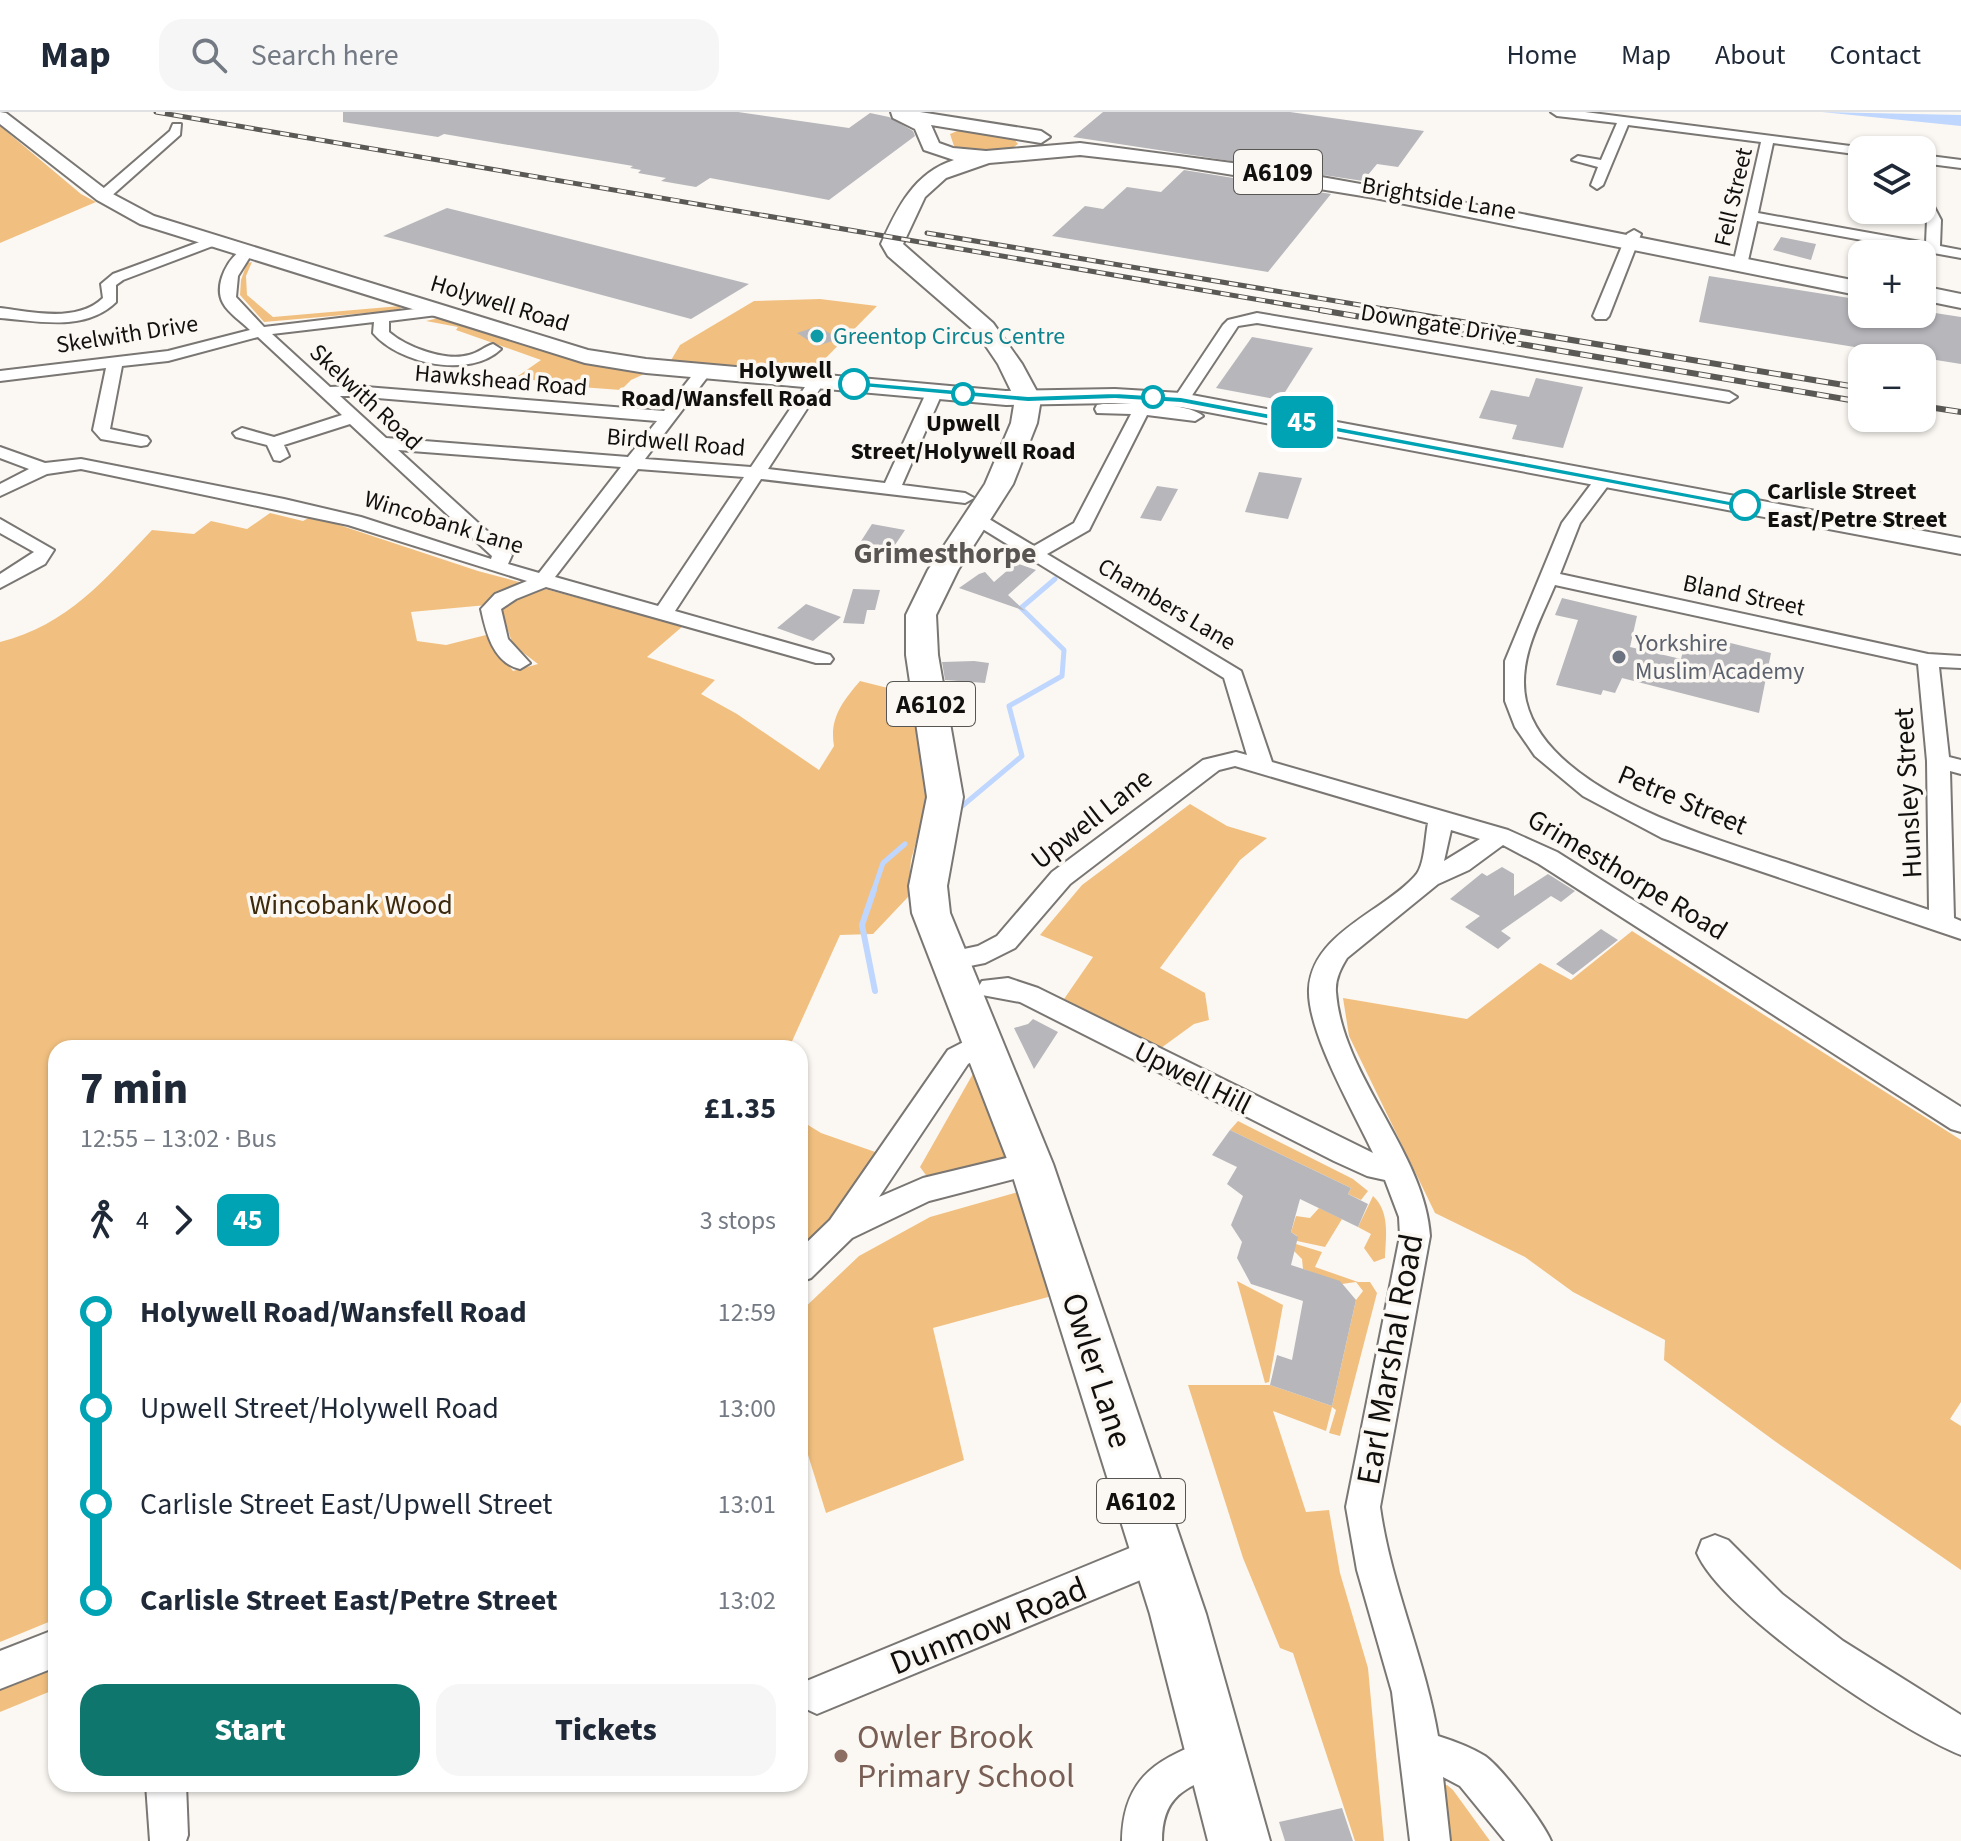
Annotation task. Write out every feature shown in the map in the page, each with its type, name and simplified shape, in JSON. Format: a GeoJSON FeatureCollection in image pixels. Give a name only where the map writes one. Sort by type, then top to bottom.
{"type":"FeatureCollection","features":[{"type":"Feature","properties":{"kind":"main road"},"geometry":{"type":"LineString","coordinates":[[987,112],[995,122],[1026,142],[1023,151],[1017,154]]}},
{"type":"Feature","properties":{"kind":"main road"},"geometry":{"type":"LineString","coordinates":[[893,113],[941,132],[963,156],[993,156]]}},
{"type":"Feature","properties":{"kind":"main road","name":"Holywell Road"},"geometry":{"type":"LineString","coordinates":[[0,116],[103,196],[147,220],[585,356],[704,371],[1028,399],[1129,396],[1604,479],[1961,546]]}},
{"type":"Feature","properties":{"kind":"main road","name":"Brightside Lane"},"geometry":{"type":"LineString","coordinates":[[941,132],[972,125],[1316,177],[1629,245]]}},
{"type":"Feature","properties":{"kind":"main road"},"geometry":{"type":"LineString","coordinates":[[941,132],[941,159],[917,177],[909,191],[893,248],[985,328],[1010,364],[1028,399]]}},
{"type":"Feature","properties":{"kind":"main road","name":"Brightside Lane"},"geometry":{"type":"LineString","coordinates":[[993,156],[1080,149],[1293,179],[1629,245]]}},
{"type":"Feature","properties":{"kind":"main road"},"geometry":{"type":"LineString","coordinates":[[907,206],[933,175],[953,165],[993,156]]}},
{"type":"Feature","properties":{"kind":"main road"},"geometry":{"type":"LineString","coordinates":[[1629,245],[1656,254],[1691,250],[1744,253],[1848,277]]}},
{"type":"Feature","properties":{"kind":"main road"},"geometry":{"type":"LineString","coordinates":[[1744,253],[1848,285]]}},
{"type":"Feature","properties":{"kind":"main road"},"geometry":{"type":"LineString","coordinates":[[1936,296],[1961,301]]}},
{"type":"Feature","properties":{"kind":"main road"},"geometry":{"type":"LineString","coordinates":[[1936,304],[1961,308]]}},
{"type":"Feature","properties":{"kind":"main road","name":"A6102"},"geometry":{"type":"LineString","coordinates":[[981,1012],[950,961],[929,903],[928,886],[945,797],[920,632],[921,615],[928,596],[957,547],[971,509],[999,484],[1024,423],[1028,399]]}},
{"type":"Feature","properties":{"kind":"main road","name":"Owler Lane"},"geometry":{"type":"LineString","coordinates":[[981,1012],[1159,1554],[1239,1841]]}},
{"type":"Feature","properties":{"kind":"street"},"geometry":{"type":"LineString","coordinates":[[1557,112],[1848,149]]}},
{"type":"Feature","properties":{"kind":"street"},"geometry":{"type":"LineString","coordinates":[[1597,185],[1624,121]]}},
{"type":"Feature","properties":{"kind":"street"},"geometry":{"type":"LineString","coordinates":[[103,196],[176,132],[177,127]]}},
{"type":"Feature","properties":{"kind":"street","name":"Fell Street"},"geometry":{"type":"LineString","coordinates":[[1744,253],[1768,139]]}},
{"type":"Feature","properties":{"kind":"street"},"geometry":{"type":"LineString","coordinates":[[1578,160],[1605,164]]}},
{"type":"Feature","properties":{"kind":"street"},"geometry":{"type":"LineString","coordinates":[[1936,161],[1961,164]]}},
{"type":"Feature","properties":{"kind":"street"},"geometry":{"type":"LineString","coordinates":[[1753,216],[1884,240]]}},
{"type":"Feature","properties":{"kind":"street"},"geometry":{"type":"LineString","coordinates":[[0,313],[69,317],[90,314],[105,308],[111,299],[108,284],[118,277],[213,241]]}},
{"type":"Feature","properties":{"kind":"street"},"geometry":{"type":"LineString","coordinates":[[1601,316],[1629,245]]}},
{"type":"Feature","properties":{"kind":"street"},"geometry":{"type":"LineString","coordinates":[[1936,250],[1961,254]]}},
{"type":"Feature","properties":{"kind":"street","name":"Skelwith Road"},"geometry":{"type":"LineString","coordinates":[[246,252],[234,268],[227,298],[259,332],[328,392],[502,555],[497,567]]}},
{"type":"Feature","properties":{"kind":"street","name":"Skelwith Drive"},"geometry":{"type":"LineString","coordinates":[[0,376],[168,356],[281,327],[440,311]]}},
{"type":"Feature","properties":{"kind":"street"},"geometry":{"type":"LineString","coordinates":[[382,318],[381,333],[399,346],[462,361],[475,359],[493,349]]}},
{"type":"Feature","properties":{"kind":"street","name":"Downgate Drive"},"geometry":{"type":"LineString","coordinates":[[1188,408],[1228,328],[1241,320],[1257,318],[1729,397]]}},
{"type":"Feature","properties":{"kind":"street"},"geometry":{"type":"LineString","coordinates":[[115,363],[101,430],[107,435],[141,441]]}},
{"type":"Feature","properties":{"kind":"street"},"geometry":{"type":"LineString","coordinates":[[520,663],[498,641],[491,609],[495,602],[537,586],[544,579],[704,371]]}},
{"type":"Feature","properties":{"kind":"street"},"geometry":{"type":"LineString","coordinates":[[664,612],[817,381]]}},
{"type":"Feature","properties":{"kind":"street","name":"Hawkshead Road"},"geometry":{"type":"LineString","coordinates":[[328,392],[353,391],[670,417]]}},
{"type":"Feature","properties":{"kind":"street"},"geometry":{"type":"LineString","coordinates":[[891,489],[935,391]]}},
{"type":"Feature","properties":{"kind":"street"},"geometry":{"type":"LineString","coordinates":[[1103,409],[1188,408]]}},
{"type":"Feature","properties":{"kind":"street","name":"Chambers Lane"},"geometry":{"type":"LineString","coordinates":[[1034,554],[1082,526],[1142,409]]}},
{"type":"Feature","properties":{"kind":"street"},"geometry":{"type":"LineString","coordinates":[[242,433],[277,450],[354,417]]}},
{"type":"Feature","properties":{"kind":"street","name":"Birdwell Road"},"geometry":{"type":"LineString","coordinates":[[381,443],[758,473],[891,489],[971,509]]}},
{"type":"Feature","properties":{"kind":"street"},"geometry":{"type":"LineString","coordinates":[[0,452],[43,469]]}},
{"type":"Feature","properties":{"kind":"street","name":"Wincobank Lane"},"geometry":{"type":"LineString","coordinates":[[43,469],[81,464],[354,521],[497,567],[823,659]]}},
{"type":"Feature","properties":{"kind":"street"},"geometry":{"type":"LineString","coordinates":[[0,491],[43,469]]}},
{"type":"Feature","properties":{"kind":"street","name":"Petre Street"},"geometry":{"type":"LineString","coordinates":[[1604,479],[1571,522],[1520,643],[1513,673],[1514,695],[1531,736],[1570,777],[1625,812],[1670,832],[1952,927]]}},
{"type":"Feature","properties":{"kind":"street","name":"Chambers Lane"},"geometry":{"type":"LineString","coordinates":[[971,509],[1034,554],[1234,675],[1261,764]]}},
{"type":"Feature","properties":{"kind":"street"},"geometry":{"type":"LineString","coordinates":[[0,525],[45,550],[38,560],[0,582]]}},
{"type":"Feature","properties":{"kind":"street","name":"Bland Street"},"geometry":{"type":"LineString","coordinates":[[1549,578],[1928,660],[1961,662]]}},
{"type":"Feature","properties":{"kind":"street","name":"Hunsley Street"},"geometry":{"type":"LineString","coordinates":[[1928,660],[1952,927]]}},
{"type":"Feature","properties":{"kind":"street","name":"Upwell Lane"},"geometry":{"type":"LineString","coordinates":[[981,1012],[1006,942],[1044,895],[1078,863],[1211,765],[1228,760]]}},
{"type":"Feature","properties":{"kind":"street","name":"Grimesthorpe Road"},"geometry":{"type":"LineString","coordinates":[[1228,760],[1261,764],[1500,836],[1559,865],[1961,1121]]}},
{"type":"Feature","properties":{"kind":"street"},"geometry":{"type":"LineString","coordinates":[[1938,761],[1961,767]]}},
{"type":"Feature","properties":{"kind":"street"},"geometry":{"type":"LineString","coordinates":[[1429,878],[1441,819]]}},
{"type":"Feature","properties":{"kind":"street","name":"Earl Marshal Road"},"geometry":{"type":"LineString","coordinates":[[1430,1841],[1421,1751],[1406,1671],[1366,1543],[1363,1507],[1415,1236],[1414,1217],[1395,1168],[1329,1029],[1322,989],[1327,968],[1338,951],[1429,878],[1460,864],[1500,836]]}},
{"type":"Feature","properties":{"kind":"street","name":"Upwell Lane"},"geometry":{"type":"LineString","coordinates":[[950,961],[985,954],[1006,942]]}},
{"type":"Feature","properties":{"kind":"street","name":"Upwell Hill"},"geometry":{"type":"LineString","coordinates":[[981,1012],[1008,988],[1029,995],[1344,1153],[1377,1168],[1395,1168]]}},
{"type":"Feature","properties":{"kind":"street"},"geometry":{"type":"LineString","coordinates":[[808,1261],[841,1229],[933,1091],[965,1050],[981,1012]]}},
{"type":"Feature","properties":{"kind":"street"},"geometry":{"type":"LineString","coordinates":[[841,1229],[923,1190],[1031,1164]]}},
{"type":"Feature","properties":{"kind":"street"},"geometry":{"type":"LineString","coordinates":[[883,1168],[896,1183],[923,1190]]}},
{"type":"Feature","properties":{"kind":"street"},"geometry":{"type":"LineString","coordinates":[[1715,1553],[1751,1593],[1843,1662],[1961,1736]]}},
{"type":"Feature","properties":{"kind":"street","name":"Dunmow Road"},"geometry":{"type":"LineString","coordinates":[[817,1695],[1159,1554]]}},
{"type":"Feature","properties":{"kind":"street"},"geometry":{"type":"LineString","coordinates":[[0,1670],[48,1651]]}},
{"type":"Feature","properties":{"kind":"street"},"geometry":{"type":"LineString","coordinates":[[1421,1751],[1455,1761],[1474,1772],[1531,1841]]}},
{"type":"Feature","properties":{"kind":"street"},"geometry":{"type":"LineString","coordinates":[[1142,1841],[1145,1809],[1159,1785],[1190,1766],[1217,1756]]}},
{"type":"Feature","properties":{"kind":"street"},"geometry":{"type":"LineString","coordinates":[[166,1792],[168,1835]]}},
{"type":"Feature","properties":{"kind":"green space"},"geometry":{"type":"Polygon","coordinates":[[[0,126],[81,194],[96,202],[0,243],[0,126]]]}},
{"type":"Feature","properties":{"kind":"green space"},"geometry":{"type":"Polygon","coordinates":[[[962,129],[1014,139],[1018,144],[996,153],[955,149],[950,134],[962,129]]]}},
{"type":"Feature","properties":{"kind":"green space"},"geometry":{"type":"Polygon","coordinates":[[[252,262],[246,276],[247,295],[273,317],[400,306],[401,310],[264,322],[240,295],[247,263],[252,262]]]}},
{"type":"Feature","properties":{"kind":"green space"},"geometry":{"type":"Polygon","coordinates":[[[820,299],[877,306],[810,374],[670,362],[680,345],[754,301],[820,299]]]}},
{"type":"Feature","properties":{"kind":"green space"},"geometry":{"type":"Polygon","coordinates":[[[442,317],[651,371],[631,380],[621,390],[553,385],[518,376],[541,360],[456,330],[458,327],[426,321],[442,317]]]}},
{"type":"Feature","properties":{"kind":"green space","name":"Wincobank Wood"},"geometry":{"type":"Polygon","coordinates":[[[270,513],[303,521],[312,516],[478,571],[683,626],[647,657],[715,680],[701,694],[737,714],[819,770],[834,746],[834,727],[839,710],[860,681],[908,693],[931,750],[923,817],[911,860],[908,897],[873,934],[840,935],[793,1040],[48,1040],[48,1622],[0,1642],[0,642],[46,624],[66,612],[101,582],[152,530],[194,534],[211,521],[247,529],[270,513]],[[487,605],[411,612],[417,641],[446,645],[486,635],[513,671],[538,664],[513,645],[502,613],[487,605]]]}},
{"type":"Feature","properties":{"kind":"green space"},"geometry":{"type":"Polygon","coordinates":[[[1190,804],[1227,826],[1267,838],[1240,860],[1160,968],[1205,993],[1209,1020],[1194,1024],[1161,1048],[1064,999],[1093,957],[1040,935],[1082,885],[1190,804]]]}},
{"type":"Feature","properties":{"kind":"green space"},"geometry":{"type":"Polygon","coordinates":[[[1632,931],[1961,1140],[1961,1402],[1950,1419],[1961,1426],[1961,1570],[1664,1360],[1665,1340],[1573,1292],[1525,1257],[1435,1213],[1349,1036],[1343,998],[1467,1019],[1540,963],[1571,980],[1632,931]]]}},
{"type":"Feature","properties":{"kind":"green space"},"geometry":{"type":"Polygon","coordinates":[[[974,1072],[1012,1154],[995,1163],[928,1178],[920,1167],[974,1072]]]}},
{"type":"Feature","properties":{"kind":"green space"},"geometry":{"type":"Polygon","coordinates":[[[1238,1121],[1353,1179],[1368,1191],[1361,1200],[1348,1194],[1351,1188],[1230,1130],[1238,1121]]]}},
{"type":"Feature","properties":{"kind":"green space"},"geometry":{"type":"Polygon","coordinates":[[[808,1125],[821,1133],[881,1154],[853,1199],[808,1247],[808,1125]]]}},
{"type":"Feature","properties":{"kind":"green space"},"geometry":{"type":"Polygon","coordinates":[[[1025,1190],[1063,1293],[933,1328],[964,1460],[826,1513],[808,1455],[808,1304],[859,1256],[930,1217],[1025,1190]]]}},
{"type":"Feature","properties":{"kind":"green space"},"geometry":{"type":"Polygon","coordinates":[[[1373,1196],[1385,1217],[1386,1233],[1385,1258],[1374,1262],[1364,1248],[1371,1234],[1358,1227],[1373,1196]]]}},
{"type":"Feature","properties":{"kind":"green space"},"geometry":{"type":"Polygon","coordinates":[[[1319,1208],[1342,1219],[1325,1247],[1297,1241],[1297,1236],[1291,1232],[1296,1216],[1310,1218],[1319,1208]]]}},
{"type":"Feature","properties":{"kind":"green space"},"geometry":{"type":"Polygon","coordinates":[[[1296,1244],[1322,1252],[1315,1267],[1358,1282],[1370,1282],[1377,1293],[1340,1436],[1329,1433],[1336,1410],[1332,1407],[1326,1431],[1273,1411],[1306,1512],[1329,1510],[1340,1573],[1368,1668],[1384,1841],[1355,1841],[1293,1653],[1280,1648],[1243,1558],[1188,1385],[1270,1385],[1332,1406],[1356,1300],[1363,1291],[1356,1282],[1342,1284],[1303,1269],[1302,1259],[1292,1249],[1296,1244]]]}},
{"type":"Feature","properties":{"kind":"green space"},"geometry":{"type":"Polygon","coordinates":[[[1237,1281],[1283,1305],[1269,1382],[1265,1383],[1237,1281]]]}},
{"type":"Feature","properties":{"kind":"green space"},"geometry":{"type":"Polygon","coordinates":[[[48,1662],[48,1692],[0,1712],[0,1681],[48,1662]]]}},
{"type":"Feature","properties":{"kind":"green space"},"geometry":{"type":"Polygon","coordinates":[[[1447,1785],[1490,1841],[1449,1841],[1444,1786],[1447,1785]]]}},
{"type":"Feature","properties":{"kind":"water"},"geometry":{"type":"Polygon","coordinates":[[[1822,112],[1961,115],[1961,126],[1822,112]]]}},
{"type":"Feature","properties":{"kind":"building"},"geometry":{"type":"Polygon","coordinates":[[[343,112],[738,112],[849,128],[870,113],[889,117],[913,131],[915,136],[829,200],[710,178],[696,187],[661,181],[666,178],[638,173],[641,170],[630,168],[633,166],[444,134],[438,137],[343,122],[343,112]]]}},
{"type":"Feature","properties":{"kind":"building"},"geometry":{"type":"Polygon","coordinates":[[[1103,112],[1290,112],[1424,131],[1398,167],[1377,164],[1363,181],[1073,137],[1103,112]]]}},
{"type":"Feature","properties":{"kind":"building"},"geometry":{"type":"Polygon","coordinates":[[[1184,170],[1331,194],[1268,272],[1052,236],[1085,206],[1103,209],[1127,187],[1161,192],[1184,170]]]}},
{"type":"Feature","properties":{"kind":"building"},"geometry":{"type":"Polygon","coordinates":[[[447,208],[749,284],[691,319],[383,236],[447,208]]]}},
{"type":"Feature","properties":{"kind":"building"},"geometry":{"type":"Polygon","coordinates":[[[1781,237],[1816,244],[1811,260],[1773,250],[1781,237]]]}},
{"type":"Feature","properties":{"kind":"building"},"geometry":{"type":"Polygon","coordinates":[[[1709,276],[1848,298],[1848,328],[1936,328],[1936,313],[1961,317],[1961,364],[1936,360],[1936,344],[1848,346],[1699,322],[1709,276]]]}},
{"type":"Feature","properties":{"kind":"building","name":"Greentop Circus Centre"},"geometry":{"type":"Polygon","coordinates":[[[818,326],[839,339],[817,346],[797,333],[818,326]]]}},
{"type":"Feature","properties":{"kind":"building"},"geometry":{"type":"Polygon","coordinates":[[[1252,337],[1313,348],[1280,400],[1216,388],[1252,337]]]}},
{"type":"Feature","properties":{"kind":"building"},"geometry":{"type":"Polygon","coordinates":[[[1536,378],[1583,387],[1563,448],[1512,439],[1517,425],[1479,418],[1491,390],[1529,397],[1536,378]]]}},
{"type":"Feature","properties":{"kind":"building"},"geometry":{"type":"Polygon","coordinates":[[[1259,472],[1302,478],[1288,519],[1245,512],[1259,472]]]}},
{"type":"Feature","properties":{"kind":"building"},"geometry":{"type":"Polygon","coordinates":[[[1157,486],[1178,489],[1161,521],[1140,518],[1157,486]]]}},
{"type":"Feature","properties":{"kind":"building"},"geometry":{"type":"Polygon","coordinates":[[[872,524],[905,530],[889,554],[856,549],[872,524]]]}},
{"type":"Feature","properties":{"kind":"building"},"geometry":{"type":"Polygon","coordinates":[[[1016,563],[1036,570],[1008,595],[1025,611],[959,588],[985,572],[994,582],[1016,563]]]}},
{"type":"Feature","properties":{"kind":"building"},"geometry":{"type":"Polygon","coordinates":[[[853,589],[880,590],[875,610],[867,610],[864,624],[843,623],[853,589]]]}},
{"type":"Feature","properties":{"kind":"building","name":"Yorkshire Muslim Academy"},"geometry":{"type":"Polygon","coordinates":[[[1562,598],[1637,616],[1630,647],[1681,659],[1683,651],[1698,655],[1706,637],[1771,653],[1759,713],[1622,678],[1615,693],[1603,690],[1601,695],[1556,685],[1578,620],[1555,615],[1562,598]]]}},
{"type":"Feature","properties":{"kind":"building"},"geometry":{"type":"Polygon","coordinates":[[[806,604],[841,617],[813,641],[777,628],[806,604]]]}},
{"type":"Feature","properties":{"kind":"building"},"geometry":{"type":"Polygon","coordinates":[[[942,662],[989,663],[985,683],[945,680],[942,662]]]}},
{"type":"Feature","properties":{"kind":"building"},"geometry":{"type":"Polygon","coordinates":[[[1502,867],[1514,874],[1514,896],[1548,874],[1575,891],[1561,902],[1551,896],[1501,931],[1511,938],[1498,949],[1465,927],[1480,916],[1450,899],[1482,873],[1487,876],[1502,867]]]}},
{"type":"Feature","properties":{"kind":"building"},"geometry":{"type":"Polygon","coordinates":[[[1601,929],[1618,940],[1573,975],[1556,964],[1601,929]]]}},
{"type":"Feature","properties":{"kind":"building"},"geometry":{"type":"Polygon","coordinates":[[[1033,1019],[1058,1032],[1034,1069],[1014,1028],[1033,1019]]]}},
{"type":"Feature","properties":{"kind":"building"},"geometry":{"type":"Polygon","coordinates":[[[1230,1130],[1351,1188],[1348,1194],[1368,1204],[1358,1227],[1300,1199],[1291,1232],[1298,1237],[1291,1265],[1340,1281],[1356,1300],[1332,1406],[1270,1385],[1277,1355],[1292,1360],[1303,1301],[1251,1284],[1237,1258],[1242,1242],[1231,1225],[1243,1196],[1227,1184],[1237,1167],[1212,1155],[1230,1130]]]}},
{"type":"Feature","properties":{"kind":"building"},"geometry":{"type":"Polygon","coordinates":[[[1342,1808],[1353,1841],[1285,1841],[1279,1822],[1342,1808]]]}},
{"type":"Feature","properties":{"kind":"waterway"},"geometry":{"type":"LineString","coordinates":[[961,807],[1022,756],[1009,706],[1062,676],[1064,650],[1021,608],[1055,579]]}},
{"type":"Feature","properties":{"kind":"waterway"},"geometry":{"type":"LineString","coordinates":[[873,892],[883,863],[905,844]]}},
{"type":"Feature","properties":{"kind":"waterway"},"geometry":{"type":"LineString","coordinates":[[874,890],[862,925],[875,991]]}},
{"type":"Feature","properties":{"kind":"railway"},"geometry":{"type":"LineString","coordinates":[[156,112],[1331,312]]}},
{"type":"Feature","properties":{"kind":"railway"},"geometry":{"type":"LineString","coordinates":[[927,233],[1402,312]]}},
{"type":"Feature","properties":{"kind":"railway"},"geometry":{"type":"LineString","coordinates":[[1320,310],[1848,400]]}},
{"type":"Feature","properties":{"kind":"railway"},"geometry":{"type":"LineString","coordinates":[[1390,310],[1848,386]]}},
{"type":"Feature","properties":{"kind":"railway"},"geometry":{"type":"LineString","coordinates":[[1936,408],[1961,412]]}},
{"type":"Feature","properties":{"kind":"bus line","name":"45"},"geometry":{"type":"LineString","coordinates":[[854,384],[1028,399],[1115,396],[1181,400],[1745,505]]}},
{"type":"Feature","properties":{"kind":"place","name":"Greentop Circus Centre"},"geometry":{"type":"Point","coordinates":[817,336]}},
{"type":"Feature","properties":{"kind":"place","name":"Holywell Road/Wansfell Road"},"geometry":{"type":"Point","coordinates":[854,384]}},
{"type":"Feature","properties":{"kind":"place","name":"Upwell Street/Holywell Road"},"geometry":{"type":"Point","coordinates":[963,394]}},
{"type":"Feature","properties":{"kind":"place","name":"Carlisle Street East/Petre Street"},"geometry":{"type":"Point","coordinates":[1745,505]}},
{"type":"Feature","properties":{"kind":"place","name":"Yorkshire Muslim Academy"},"geometry":{"type":"Point","coordinates":[1619,657]}},
{"type":"Feature","properties":{"kind":"place","name":"Owler Brook Primary School"},"geometry":{"type":"Point","coordinates":[841,1756]}},
{"type":"Feature","properties":{"kind":"district","name":"Grimesthorpe"},"geometry":{"type":"Point","coordinates":[945,553]}}]}
